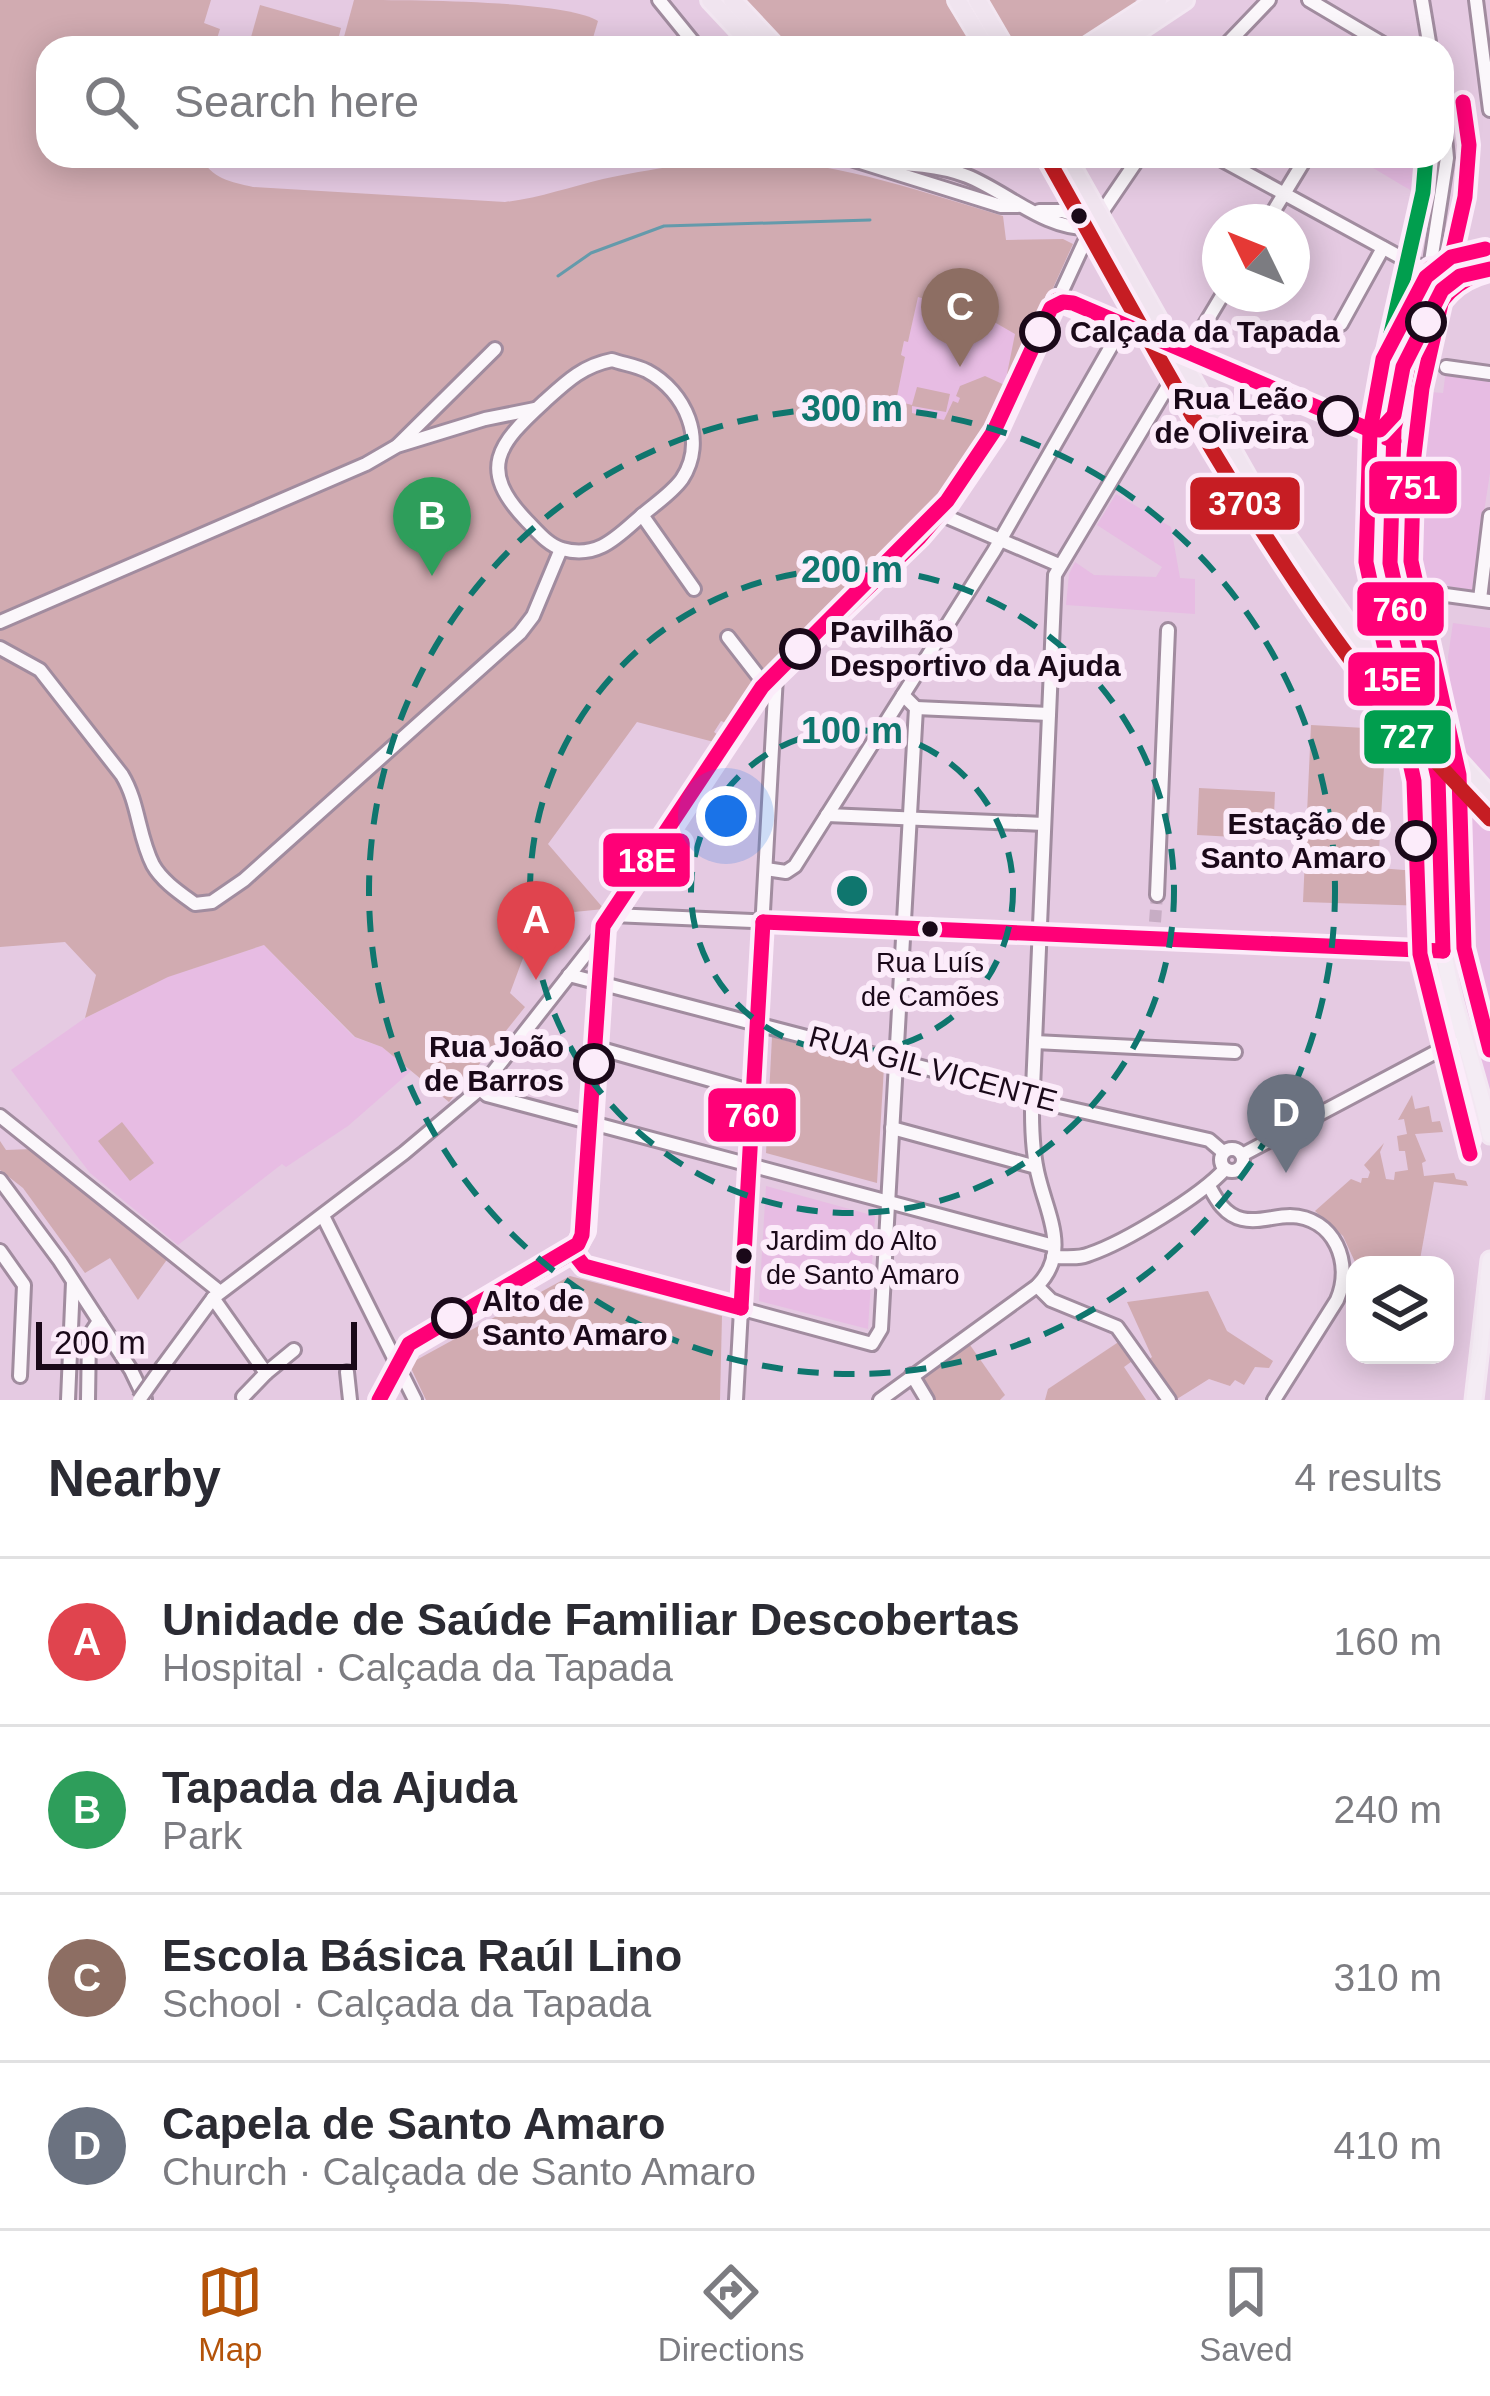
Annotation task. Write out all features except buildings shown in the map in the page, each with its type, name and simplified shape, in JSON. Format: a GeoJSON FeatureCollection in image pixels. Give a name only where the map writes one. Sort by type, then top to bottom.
{"type":"FeatureCollection","features":[{"type":"Feature","properties":{"kind":"highway"},"geometry":{"type":"LineString","coordinates":[[710,0],[744,36]]}},
{"type":"Feature","properties":{"kind":"highway"},"geometry":{"type":"LineString","coordinates":[[732,0],[766,36]]}},
{"type":"Feature","properties":{"kind":"highway"},"geometry":{"type":"LineString","coordinates":[[957,0],[979,36]]}},
{"type":"Feature","properties":{"kind":"highway"},"geometry":{"type":"LineString","coordinates":[[976,0],[998,36]]}},
{"type":"Feature","properties":{"kind":"highway"},"geometry":{"type":"LineString","coordinates":[[1102,36],[1158,0]]}},
{"type":"Feature","properties":{"kind":"highway"},"geometry":{"type":"LineString","coordinates":[[1131,36],[1185,0]]}},
{"type":"Feature","properties":{"kind":"highway"},"geometry":{"type":"LineString","coordinates":[[1053,168],[1242,501],[1380,699],[1490,819]]}},
{"type":"Feature","properties":{"kind":"highway"},"geometry":{"type":"LineString","coordinates":[[1073,168],[1255,491],[1392,687],[1490,796]]}},
{"type":"Feature","properties":{"kind":"main road"},"geometry":{"type":"LineString","coordinates":[[1474,275],[1430,268],[1394,441],[1390,563],[1438,778],[1444,951],[1490,1136]]}},
{"type":"Feature","properties":{"kind":"main road"},"geometry":{"type":"LineString","coordinates":[[1474,1400],[1486,1338],[1490,1260]]}},
{"type":"Feature","properties":{"kind":"street"},"geometry":{"type":"LineString","coordinates":[[658,0],[688,36]]}},
{"type":"Feature","properties":{"kind":"street"},"geometry":{"type":"LineString","coordinates":[[1234,36],[1269,0]]}},
{"type":"Feature","properties":{"kind":"street"},"geometry":{"type":"LineString","coordinates":[[1309,0],[1366,36]]}},
{"type":"Feature","properties":{"kind":"street"},"geometry":{"type":"LineString","coordinates":[[1422,0],[1428,36]]}},
{"type":"Feature","properties":{"kind":"street"},"geometry":{"type":"LineString","coordinates":[[1476,0],[1490,110]]}},
{"type":"Feature","properties":{"kind":"street"},"geometry":{"type":"LineString","coordinates":[[881,168],[1001,206],[1081,215],[1091,228]]}},
{"type":"Feature","properties":{"kind":"street"},"geometry":{"type":"LineString","coordinates":[[142,1400],[216,1295],[481,1089],[608,922],[771,681],[940,514],[992,442],[1091,228],[1132,168]]}},
{"type":"Feature","properties":{"kind":"street"},"geometry":{"type":"LineString","coordinates":[[1237,168],[1413,264],[1430,268],[1445,168]]}},
{"type":"Feature","properties":{"kind":"street"},"geometry":{"type":"LineString","coordinates":[[1278,204],[1300,168]]}},
{"type":"Feature","properties":{"kind":"street"},"geometry":{"type":"LineString","coordinates":[[1341,324],[1383,248]]}},
{"type":"Feature","properties":{"kind":"street"},"geometry":{"type":"LineString","coordinates":[[1057,299],[1394,441]]}},
{"type":"Feature","properties":{"kind":"street"},"geometry":{"type":"LineString","coordinates":[[880,1400],[1037,1286],[1053,1257],[1054,1224],[1036,1167],[1033,1100],[1059,565],[1212,312]]}},
{"type":"Feature","properties":{"kind":"street"},"geometry":{"type":"LineString","coordinates":[[766,869],[793,869],[1000,540],[1121,329]]}},
{"type":"Feature","properties":{"kind":"street"},"geometry":{"type":"LineString","coordinates":[[397,446],[495,349]]}},
{"type":"Feature","properties":{"kind":"street"},"geometry":{"type":"LineString","coordinates":[[612,361],[645,370],[682,404],[694,435],[693,452],[678,485],[642,515],[603,549],[561,549],[515,509],[498,483],[500,454],[509,434],[578,370],[612,361]]}},
{"type":"Feature","properties":{"kind":"street"},"geometry":{"type":"LineString","coordinates":[[1446,367],[1490,373]]}},
{"type":"Feature","properties":{"kind":"street"},"geometry":{"type":"LineString","coordinates":[[0,622],[397,446],[536,409]]}},
{"type":"Feature","properties":{"kind":"street"},"geometry":{"type":"LineString","coordinates":[[940,514],[1059,565]]}},
{"type":"Feature","properties":{"kind":"street"},"geometry":{"type":"LineString","coordinates":[[642,515],[694,589]]}},
{"type":"Feature","properties":{"kind":"street"},"geometry":{"type":"LineString","coordinates":[[1395,588],[1485,600],[1490,516]]}},
{"type":"Feature","properties":{"kind":"street"},"geometry":{"type":"LineString","coordinates":[[0,647],[40,670],[122,775],[133,792],[153,866],[195,904],[212,902],[272,856],[520,634],[533,616],[561,549]]}},
{"type":"Feature","properties":{"kind":"street"},"geometry":{"type":"LineString","coordinates":[[1156,895],[1168,630]]}},
{"type":"Feature","properties":{"kind":"street"},"geometry":{"type":"LineString","coordinates":[[728,637],[771,681],[766,869],[736,1400]]}},
{"type":"Feature","properties":{"kind":"street"},"geometry":{"type":"LineString","coordinates":[[903,694],[916,708],[1049,714]]}},
{"type":"Feature","properties":{"kind":"street"},"geometry":{"type":"LineString","coordinates":[[573,1252],[584,1266],[872,1343],[877,1340],[916,708]]}},
{"type":"Feature","properties":{"kind":"street"},"geometry":{"type":"LineString","coordinates":[[827,815],[1044,824]]}},
{"type":"Feature","properties":{"kind":"street"},"geometry":{"type":"LineString","coordinates":[[608,922],[763,922],[1444,951]]}},
{"type":"Feature","properties":{"kind":"street"},"geometry":{"type":"LineString","coordinates":[[382,1400],[410,1347],[573,1252],[585,1231],[608,922]]}},
{"type":"Feature","properties":{"kind":"street","name":"RUA GIL VICENTE"},"geometry":{"type":"LineString","coordinates":[[569,975],[896,1058],[1033,1100],[1209,1140],[1223,1152]]}},
{"type":"Feature","properties":{"kind":"street"},"geometry":{"type":"LineString","coordinates":[[1035,1042],[1235,1052]]}},
{"type":"Feature","properties":{"kind":"street"},"geometry":{"type":"LineString","coordinates":[[1225,1168],[1238,1169],[1242,1155],[1436,1052],[1464,1042]]}},
{"type":"Feature","properties":{"kind":"street"},"geometry":{"type":"LineString","coordinates":[[598,1048],[753,1092]]}},
{"type":"Feature","properties":{"kind":"street"},"geometry":{"type":"LineString","coordinates":[[481,1089],[487,1095],[888,1204],[1053,1257],[1089,1255],[1209,1186],[1225,1168]]}},
{"type":"Feature","properties":{"kind":"street"},"geometry":{"type":"LineString","coordinates":[[0,1116],[216,1295],[266,1373]]}},
{"type":"Feature","properties":{"kind":"street"},"geometry":{"type":"LineString","coordinates":[[892,1128],[1036,1167]]}},
{"type":"Feature","properties":{"kind":"street"},"geometry":{"type":"LineString","coordinates":[[1225,1168],[1220,1159],[1223,1152],[1234,1149],[1242,1155]]}},
{"type":"Feature","properties":{"kind":"street"},"geometry":{"type":"LineString","coordinates":[[0,1180],[131,1370],[142,1400]]}},
{"type":"Feature","properties":{"kind":"street"},"geometry":{"type":"LineString","coordinates":[[1209,1186],[1222,1208],[1234,1216],[1249,1220],[1297,1216],[1325,1229],[1342,1257],[1343,1284],[1337,1300],[1274,1400]]}},
{"type":"Feature","properties":{"kind":"street"},"geometry":{"type":"LineString","coordinates":[[323,1216],[415,1400]]}},
{"type":"Feature","properties":{"kind":"street"},"geometry":{"type":"LineString","coordinates":[[0,1251],[24,1285],[20,1376]]}},
{"type":"Feature","properties":{"kind":"street"},"geometry":{"type":"LineString","coordinates":[[68,1400],[73,1281]]}},
{"type":"Feature","properties":{"kind":"street"},"geometry":{"type":"LineString","coordinates":[[1037,1286],[1051,1300],[1117,1327],[1168,1400]]}},
{"type":"Feature","properties":{"kind":"street"},"geometry":{"type":"LineString","coordinates":[[88,1400],[88,1336],[99,1321]]}},
{"type":"Feature","properties":{"kind":"street"},"geometry":{"type":"LineString","coordinates":[[243,1397],[294,1350]]}},
{"type":"Feature","properties":{"kind":"street"},"geometry":{"type":"LineString","coordinates":[[347,1372],[350,1400]]}},
{"type":"Feature","properties":{"kind":"street"},"geometry":{"type":"LineString","coordinates":[[912,1376],[927,1400]]}},
{"type":"Feature","properties":{"kind":"shaded area"},"geometry":{"type":"Polygon","coordinates":[[[0,0],[211,0],[204,23],[220,29],[218,36],[36,36],[36,168],[209,168],[216,175],[253,187],[505,202],[664,168],[826,168],[1003,216],[1006,240],[1063,239],[1073,244],[1013,376],[1007,374],[1015,334],[982,315],[918,297],[901,355],[905,357],[896,401],[912,405],[917,387],[950,394],[946,412],[912,406],[912,413],[944,420],[953,401],[958,403],[960,386],[985,376],[1009,387],[982,439],[924,518],[770,667],[726,723],[721,721],[714,742],[637,722],[548,844],[604,909],[544,915],[530,942],[540,949],[526,950],[510,993],[525,1007],[449,1102],[382,1047],[355,1037],[264,945],[168,977],[85,1018],[96,975],[65,942],[0,947],[0,0]]]}},
{"type":"Feature","properties":{"kind":"shaded area"},"geometry":{"type":"Polygon","coordinates":[[[354,0],[520,5],[598,21],[594,36],[344,36],[354,0]]]}},
{"type":"Feature","properties":{"kind":"shaded area"},"geometry":{"type":"Polygon","coordinates":[[[719,0],[1135,0],[1157,10],[1117,36],[753,36],[719,0]]]}},
{"type":"Feature","properties":{"kind":"shaded area"},"geometry":{"type":"Polygon","coordinates":[[[260,5],[341,28],[339,36],[251,36],[260,5]]]}},
{"type":"Feature","properties":{"kind":"shaded area"},"geometry":{"type":"Polygon","coordinates":[[[1373,168],[1436,168],[1434,203],[1373,168]]]}},
{"type":"Feature","properties":{"kind":"shaded area"},"geometry":{"type":"Polygon","coordinates":[[[918,296],[982,315],[1029,341],[989,430],[911,413],[895,402],[904,341],[908,341],[918,296]]]}},
{"type":"Feature","properties":{"kind":"shaded area"},"geometry":{"type":"Polygon","coordinates":[[[1446,370],[1490,376],[1490,473],[1472,590],[1403,579],[1406,546],[1398,544],[1407,390],[1443,393],[1446,370]]]}},
{"type":"Feature","properties":{"kind":"shaded area"},"geometry":{"type":"Polygon","coordinates":[[[1116,494],[1171,527],[1180,578],[1195,579],[1195,614],[1066,605],[1075,562],[1094,575],[1156,577],[1162,567],[1097,525],[1116,494]]]}},
{"type":"Feature","properties":{"kind":"shaded area"},"geometry":{"type":"Polygon","coordinates":[[[1453,623],[1490,628],[1490,1103],[1465,1009],[1450,883],[1449,809],[1457,768],[1448,657],[1453,623]]]}},
{"type":"Feature","properties":{"kind":"shaded area"},"geometry":{"type":"Polygon","coordinates":[[[1311,725],[1365,728],[1365,741],[1400,765],[1384,767],[1378,868],[1430,872],[1427,906],[1303,902],[1311,725]]]}},
{"type":"Feature","properties":{"kind":"shaded area"},"geometry":{"type":"Polygon","coordinates":[[[1199,788],[1275,792],[1273,839],[1197,835],[1199,788]]]}},
{"type":"Feature","properties":{"kind":"shaded area"},"geometry":{"type":"Polygon","coordinates":[[[264,945],[354,1037],[382,1047],[411,1071],[348,1126],[286,1167],[282,1164],[178,1245],[90,1173],[11,1070],[85,1018],[167,977],[264,945]]]}},
{"type":"Feature","properties":{"kind":"shaded area"},"geometry":{"type":"Polygon","coordinates":[[[772,1037],[884,1067],[877,1183],[766,1153],[772,1037]]]}},
{"type":"Feature","properties":{"kind":"shaded area"},"geometry":{"type":"Polygon","coordinates":[[[1412,1095],[1415,1109],[1429,1106],[1432,1122],[1440,1121],[1443,1132],[1415,1134],[1426,1161],[1422,1163],[1424,1176],[1454,1173],[1468,1186],[1434,1182],[1421,1256],[1352,1256],[1343,1236],[1315,1211],[1351,1179],[1361,1183],[1368,1178],[1370,1172],[1364,1165],[1384,1143],[1380,1152],[1386,1179],[1394,1180],[1395,1172],[1408,1170],[1397,1136],[1407,1134],[1404,1119],[1398,1120],[1412,1095]]]}},
{"type":"Feature","properties":{"kind":"shaded area"},"geometry":{"type":"Polygon","coordinates":[[[122,1122],[154,1163],[130,1181],[98,1141],[122,1122]]]}},
{"type":"Feature","properties":{"kind":"shaded area"},"geometry":{"type":"Polygon","coordinates":[[[0,1141],[6,1150],[32,1149],[171,1254],[138,1300],[110,1258],[85,1273],[23,1188],[0,1170],[0,1141]]]}},
{"type":"Feature","properties":{"kind":"shaded area"},"geometry":{"type":"Polygon","coordinates":[[[766,1186],[875,1216],[868,1329],[759,1301],[766,1186]]]}},
{"type":"Feature","properties":{"kind":"shaded area"},"geometry":{"type":"Polygon","coordinates":[[[570,1276],[722,1316],[720,1400],[426,1400],[409,1364],[570,1276]]]}},
{"type":"Feature","properties":{"kind":"shaded area"},"geometry":{"type":"Polygon","coordinates":[[[1208,1291],[1227,1331],[1273,1361],[1269,1368],[1255,1367],[1244,1385],[1209,1379],[1177,1399],[1148,1360],[1152,1357],[1127,1302],[1208,1291]]]}},
{"type":"Feature","properties":{"kind":"shaded area"},"geometry":{"type":"Polygon","coordinates":[[[1123,1339],[1135,1359],[1124,1367],[1146,1400],[1045,1400],[1048,1389],[1123,1339]]]}},
{"type":"Feature","properties":{"kind":"shaded area"},"geometry":{"type":"Polygon","coordinates":[[[970,1345],[1005,1395],[1000,1400],[935,1400],[922,1379],[970,1345]]]}},
{"type":"Feature","properties":{"kind":"waterway"},"geometry":{"type":"LineString","coordinates":[[558,276],[591,253],[664,226],[870,220]]}},
{"type":"Feature","properties":{"kind":"tunnel"},"geometry":{"type":"LineString","coordinates":[[1155,922],[1157,895]]}},
{"type":"Feature","properties":{"kind":"tram line"},"geometry":{"type":"LineString","coordinates":[[1368,429],[1384,437],[1396,452]]}},
{"type":"Feature","properties":{"kind":"transit line","name":"751"},"geometry":{"type":"LineString","coordinates":[[1463,102],[1469,145],[1465,197],[1422,388],[1414,455],[1411,561],[1459,775],[1464,948],[1490,1050]]}},
{"type":"Feature","properties":{"kind":"transit line","name":"3703"},"geometry":{"type":"LineString","coordinates":[[1053,168],[1193,417],[1312,606],[1388,707],[1490,819]]}},
{"type":"Feature","properties":{"kind":"transit line","name":"727"},"geometry":{"type":"LineString","coordinates":[[1425,168],[1380,382],[1372,453],[1369,564],[1417,781],[1422,954],[1470,1140]]}},
{"type":"Feature","properties":{"kind":"transit line","name":"15E"},"geometry":{"type":"LineString","coordinates":[[1470,1154],[1420,954],[1414,781],[1366,562],[1370,431],[1383,359],[1426,277],[1451,257],[1485,249]]}},
{"type":"Feature","properties":{"kind":"transit line","name":"760"},"geometry":{"type":"LineString","coordinates":[[1430,268],[1394,429],[1390,563],[1438,778],[1443,951]]}},
{"type":"Feature","properties":{"kind":"transit line","name":"18E"},"geometry":{"type":"LineString","coordinates":[[379,1400],[409,1344],[578,1244],[603,926],[762,687],[947,501],[994,431],[1051,308],[1073,303],[1368,429],[1380,430],[1394,415],[1403,367],[1442,290],[1460,276],[1490,269]]}},
{"type":"Feature","properties":{"kind":"transit line","name":"760"},"geometry":{"type":"LineString","coordinates":[[1424,330],[1450,292],[1467,279],[1490,271]]}},
{"type":"Feature","properties":{"kind":"transit line","name":"760"},"geometry":{"type":"LineString","coordinates":[[1057,300],[1394,441]]}},
{"type":"Feature","properties":{"kind":"transit line","name":"760"},"geometry":{"type":"LineString","coordinates":[[382,1400],[410,1347],[573,1252],[585,1231],[605,928],[764,688],[949,503],[997,432],[1057,300]]}},
{"type":"Feature","properties":{"kind":"transit line","name":"760"},"geometry":{"type":"LineString","coordinates":[[763,922],[1443,951]]}},
{"type":"Feature","properties":{"kind":"transit line","name":"760"},"geometry":{"type":"LineString","coordinates":[[741,1308],[763,922]]}},
{"type":"Feature","properties":{"kind":"transit line","name":"760"},"geometry":{"type":"LineString","coordinates":[[573,1252],[584,1266],[741,1308]]}},
{"type":"Feature","properties":{"kind":"place","name":"Calçada da Tapada"},"geometry":{"type":"Point","coordinates":[1040,332]}},
{"type":"Feature","properties":{"kind":"place","name":"Escola Básica Raúl Lino"},"geometry":{"type":"Point","coordinates":[960,367]}},
{"type":"Feature","properties":{"kind":"place","name":"Rua Leão de Oliveira"},"geometry":{"type":"Point","coordinates":[1338,416]}},
{"type":"Feature","properties":{"kind":"place","name":"Tapada da Ajuda"},"geometry":{"type":"Point","coordinates":[432,576]}},
{"type":"Feature","properties":{"kind":"place","name":"Pavilhão Desportivo da Ajuda"},"geometry":{"type":"Point","coordinates":[800,649]}},
{"type":"Feature","properties":{"kind":"place","name":"Estação de Santo Amaro"},"geometry":{"type":"Point","coordinates":[1416,841]}},
{"type":"Feature","properties":{"kind":"place","name":"Rua Luís de Camões"},"geometry":{"type":"Point","coordinates":[930,929]}},
{"type":"Feature","properties":{"kind":"place","name":"Unidade de Saúde Familiar Descobertas"},"geometry":{"type":"Point","coordinates":[536,980]}},
{"type":"Feature","properties":{"kind":"place","name":"Rua João de Barros"},"geometry":{"type":"Point","coordinates":[594,1064]}},
{"type":"Feature","properties":{"kind":"place","name":"Capela de Santo Amaro"},"geometry":{"type":"Point","coordinates":[1286,1173]}},
{"type":"Feature","properties":{"kind":"place","name":"Jardim do Alto de Santo Amaro"},"geometry":{"type":"Point","coordinates":[744,1256]}},
{"type":"Feature","properties":{"kind":"place","name":"Alto de Santo Amaro"},"geometry":{"type":"Point","coordinates":[452,1318]}}]}
